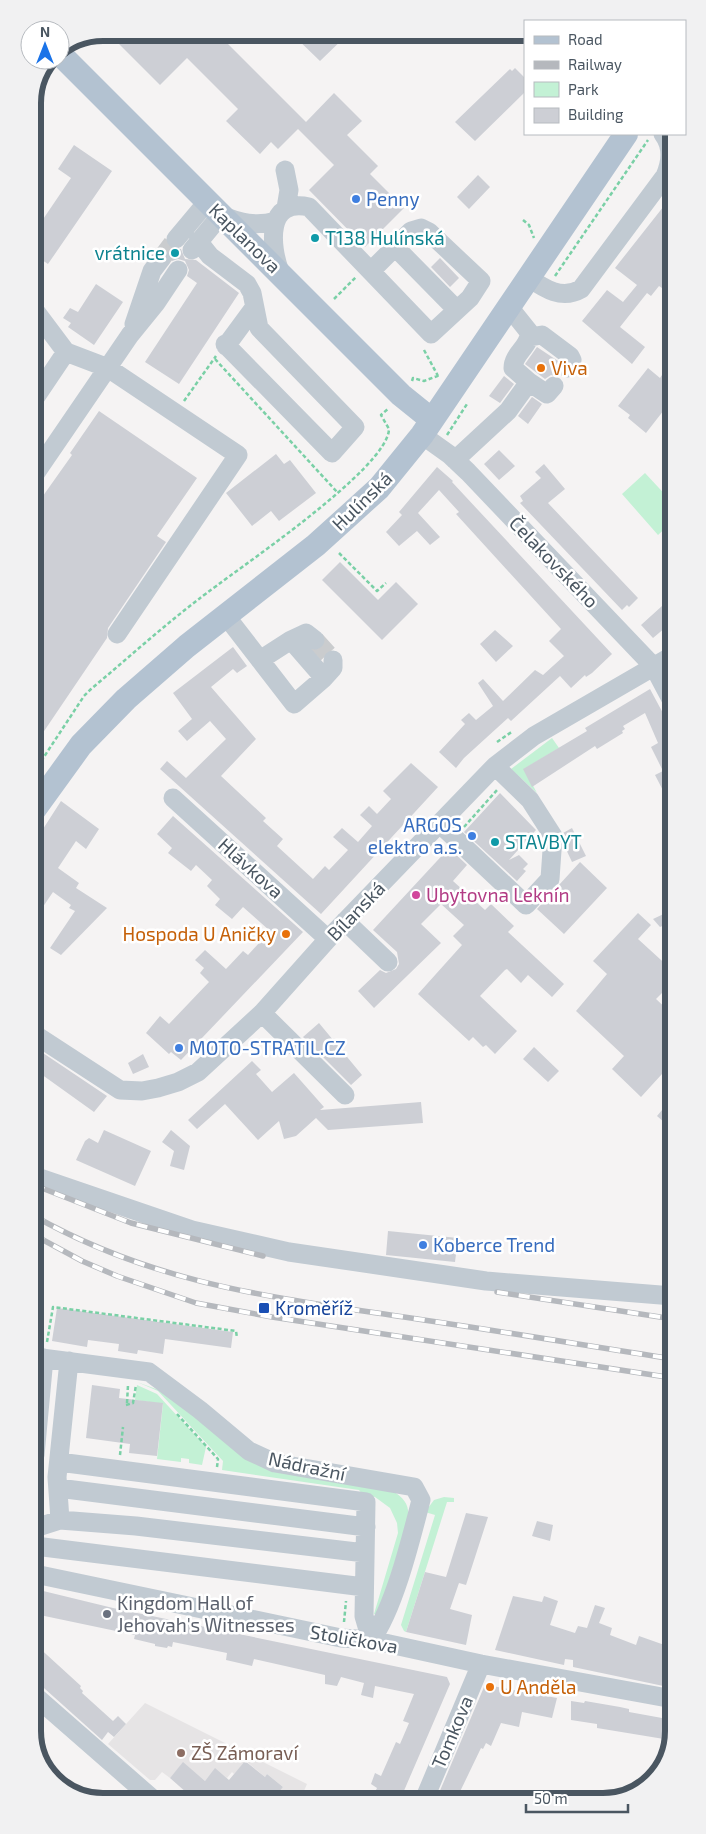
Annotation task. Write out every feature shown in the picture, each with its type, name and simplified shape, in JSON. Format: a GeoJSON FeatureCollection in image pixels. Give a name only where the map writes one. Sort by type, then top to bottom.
{"type":"FeatureCollection","features":[{"type":"Feature","properties":{"kind":"main road","name":"Kaplanova"},"geometry":{"type":"LineString","coordinates":[[70,64],[401,395],[427,427]]}},
{"type":"Feature","properties":{"kind":"main road","name":"Hulínská"},"geometry":{"type":"LineString","coordinates":[[41,800],[80,745],[101,722],[187,646],[316,545],[379,488],[427,427],[625,135]]}},
{"type":"Feature","properties":{"kind":"street"},"geometry":{"type":"LineString","coordinates":[[280,272],[274,258],[272,237],[289,190],[285,170]]}},
{"type":"Feature","properties":{"kind":"street"},"geometry":{"type":"LineString","coordinates":[[529,278],[545,289],[555,293],[570,294],[581,289],[665,174]]}},
{"type":"Feature","properties":{"kind":"street"},"geometry":{"type":"LineString","coordinates":[[214,209],[250,225],[266,224],[297,204],[309,207],[366,272],[431,334],[470,298],[480,281],[429,232],[421,228],[411,231],[366,272]]}},
{"type":"Feature","properties":{"kind":"street"},"geometry":{"type":"LineString","coordinates":[[176,239],[214,209]]}},
{"type":"Feature","properties":{"kind":"street"},"geometry":{"type":"LineString","coordinates":[[214,209],[195,246],[247,284],[252,293],[259,328],[355,427],[332,453],[222,350],[254,308]]}},
{"type":"Feature","properties":{"kind":"street"},"geometry":{"type":"LineString","coordinates":[[395,247],[457,310]]}},
{"type":"Feature","properties":{"kind":"street"},"geometry":{"type":"LineString","coordinates":[[130,335],[152,271],[161,259]]}},
{"type":"Feature","properties":{"kind":"street"},"geometry":{"type":"LineString","coordinates":[[41,465],[130,335],[156,303],[178,270]]}},
{"type":"Feature","properties":{"kind":"street"},"geometry":{"type":"LineString","coordinates":[[509,307],[529,332],[530,337]]}},
{"type":"Feature","properties":{"kind":"street"},"geometry":{"type":"LineString","coordinates":[[41,319],[66,352],[108,368],[238,455],[117,634]]}},
{"type":"Feature","properties":{"kind":"street"},"geometry":{"type":"LineString","coordinates":[[554,386],[547,394],[515,372],[513,363],[530,337],[542,335],[570,356],[572,360],[567,368]]}},
{"type":"Feature","properties":{"kind":"street"},"geometry":{"type":"LineString","coordinates":[[41,389],[66,352]]}},
{"type":"Feature","properties":{"kind":"street"},"geometry":{"type":"LineString","coordinates":[[455,460],[508,411],[529,382]]}},
{"type":"Feature","properties":{"kind":"street","name":"Čelakovského"},"geometry":{"type":"LineString","coordinates":[[427,427],[455,460],[654,667],[665,688]]}},
{"type":"Feature","properties":{"kind":"street"},"geometry":{"type":"LineString","coordinates":[[226,616],[294,704],[333,668],[333,660]]}},
{"type":"Feature","properties":{"kind":"street"},"geometry":{"type":"LineString","coordinates":[[260,660],[291,640],[306,633],[315,640]]}},
{"type":"Feature","properties":{"kind":"street"},"geometry":{"type":"LineString","coordinates":[[291,640],[324,678]]}},
{"type":"Feature","properties":{"kind":"street","name":"Bílanská"},"geometry":{"type":"LineString","coordinates":[[41,1039],[120,1090],[142,1091],[178,1082],[198,1072],[262,1013],[328,939],[494,766],[534,736],[665,660]]}},
{"type":"Feature","properties":{"kind":"street"},"geometry":{"type":"LineString","coordinates":[[442,822],[526,905],[550,879],[553,836],[530,800],[494,766]]}},
{"type":"Feature","properties":{"kind":"street","name":"Hlávkova"},"geometry":{"type":"LineString","coordinates":[[173,798],[328,939]]}},
{"type":"Feature","properties":{"kind":"street"},"geometry":{"type":"LineString","coordinates":[[345,921],[388,962]]}},
{"type":"Feature","properties":{"kind":"street"},"geometry":{"type":"LineString","coordinates":[[262,1013],[345,1095]]}},
{"type":"Feature","properties":{"kind":"street"},"geometry":{"type":"LineString","coordinates":[[41,1178],[192,1230],[289,1252],[486,1281],[665,1295]]}},
{"type":"Feature","properties":{"kind":"street"},"geometry":{"type":"LineString","coordinates":[[41,1367],[42,1353]]}},
{"type":"Feature","properties":{"kind":"street","name":"Nádražní"},"geometry":{"type":"LineString","coordinates":[[42,1353],[69,1361],[149,1372],[200,1410],[249,1451],[275,1463],[414,1487],[421,1500],[412,1534],[382,1626],[371,1640]]}},
{"type":"Feature","properties":{"kind":"street"},"geometry":{"type":"LineString","coordinates":[[60,1520],[49,1485],[59,1462],[69,1361]]}},
{"type":"Feature","properties":{"kind":"street"},"geometry":{"type":"LineString","coordinates":[[59,1462],[366,1502],[364,1616],[371,1640]]}},
{"type":"Feature","properties":{"kind":"street"},"geometry":{"type":"LineString","coordinates":[[49,1485],[366,1527]]}},
{"type":"Feature","properties":{"kind":"street"},"geometry":{"type":"LineString","coordinates":[[41,1522],[60,1520],[136,1526],[365,1553]]}},
{"type":"Feature","properties":{"kind":"street"},"geometry":{"type":"LineString","coordinates":[[41,1547],[364,1587]]}},
{"type":"Feature","properties":{"kind":"street","name":"Stoličkova"},"geometry":{"type":"LineString","coordinates":[[41,1575],[341,1638],[371,1640],[481,1664],[665,1697]]}},
{"type":"Feature","properties":{"kind":"street","name":"Tomkova"},"geometry":{"type":"LineString","coordinates":[[427,1793],[481,1664]]}},
{"type":"Feature","properties":{"kind":"street"},"geometry":{"type":"LineString","coordinates":[[41,1701],[146,1793]]}},
{"type":"Feature","properties":{"kind":"path"},"geometry":{"type":"LineString","coordinates":[[334,299],[366,272]]}},
{"type":"Feature","properties":{"kind":"path"},"geometry":{"type":"LineString","coordinates":[[182,404],[222,350],[338,493]]}},
{"type":"Feature","properties":{"kind":"path"},"geometry":{"type":"LineString","coordinates":[[413,378],[424,380],[438,376],[424,350]]}},
{"type":"Feature","properties":{"kind":"path"},"geometry":{"type":"LineString","coordinates":[[41,761],[84,696],[91,689],[198,600],[358,476],[386,444],[389,430],[381,416],[390,407]]}},
{"type":"Feature","properties":{"kind":"path"},"geometry":{"type":"LineString","coordinates":[[339,553],[378,591],[386,583]]}},
{"type":"Feature","properties":{"kind":"path"},"geometry":{"type":"LineString","coordinates":[[442,822],[459,832],[499,789]]}},
{"type":"Feature","properties":{"kind":"path"},"geometry":{"type":"LineString","coordinates":[[42,1353],[53,1307],[236,1332],[237,1338]]}},
{"type":"Feature","properties":{"kind":"path"},"geometry":{"type":"LineString","coordinates":[[118,1383],[136,1384],[143,1387]]}},
{"type":"Feature","properties":{"kind":"path"},"geometry":{"type":"LineString","coordinates":[[128,1383],[126,1404],[134,1403],[136,1384]]}},
{"type":"Feature","properties":{"kind":"path"},"geometry":{"type":"LineString","coordinates":[[175,1412],[218,1459],[216,1474]]}},
{"type":"Feature","properties":{"kind":"path"},"geometry":{"type":"LineString","coordinates":[[119,1461],[124,1428]]}},
{"type":"Feature","properties":{"kind":"path"},"geometry":{"type":"LineString","coordinates":[[41,1510],[49,1485]]}},
{"type":"Feature","properties":{"kind":"path"},"geometry":{"type":"LineString","coordinates":[[344,1622],[347,1596]]}},
{"type":"Feature","properties":{"kind":"shaded area","name":"ZŠ Zámoraví"},"geometry":{"type":"Polygon","coordinates":[[[145,1703],[307,1784],[303,1793],[278,1793],[283,1787],[267,1774],[265,1777],[246,1761],[234,1774],[232,1772],[227,1778],[215,1769],[205,1781],[183,1763],[170,1778],[162,1772],[155,1780],[150,1780],[108,1744],[145,1703]]]}},
{"type":"Feature","properties":{"kind":"green space"},"geometry":{"type":"Polygon","coordinates":[[[645,473],[665,494],[665,528],[658,535],[622,494],[645,473]]]}},
{"type":"Feature","properties":{"kind":"green space"},"geometry":{"type":"Polygon","coordinates":[[[552,738],[559,748],[524,769],[537,793],[511,769],[552,738]]]}},
{"type":"Feature","properties":{"kind":"green space"},"geometry":{"type":"Polygon","coordinates":[[[137,1382],[167,1393],[238,1452],[393,1491],[401,1497],[406,1503],[408,1521],[378,1615],[374,1614],[398,1533],[397,1523],[390,1508],[375,1497],[363,1495],[359,1490],[222,1470],[223,1461],[158,1391],[137,1382]]]}},
{"type":"Feature","properties":{"kind":"green space"},"geometry":{"type":"Polygon","coordinates":[[[137,1385],[157,1394],[206,1447],[202,1465],[189,1463],[189,1459],[181,1458],[181,1462],[157,1459],[163,1404],[135,1400],[137,1385]]]}},
{"type":"Feature","properties":{"kind":"green space"},"geometry":{"type":"Polygon","coordinates":[[[444,1497],[454,1498],[454,1502],[447,1502],[406,1632],[401,1625],[435,1515],[425,1512],[434,1500],[444,1497]]]}},
{"type":"Feature","properties":{"kind":"building"},"geometry":{"type":"Polygon","coordinates":[[[116,41],[225,41],[306,122],[334,93],[362,121],[347,135],[378,166],[370,174],[404,208],[365,247],[309,190],[334,165],[298,129],[278,149],[271,142],[260,154],[226,121],[238,109],[187,58],[160,85],[116,41]]]}},
{"type":"Feature","properties":{"kind":"building"},"geometry":{"type":"Polygon","coordinates":[[[299,41],[341,41],[320,61],[299,41]]]}},
{"type":"Feature","properties":{"kind":"building"},"geometry":{"type":"Polygon","coordinates":[[[515,68],[524,77],[524,93],[475,141],[455,122],[510,69],[512,71],[515,68]]]}},
{"type":"Feature","properties":{"kind":"building"},"geometry":{"type":"Polygon","coordinates":[[[74,145],[112,171],[48,264],[41,259],[41,222],[71,178],[58,169],[74,145]]]}},
{"type":"Feature","properties":{"kind":"building"},"geometry":{"type":"Polygon","coordinates":[[[478,175],[490,187],[469,209],[457,197],[478,175]]]}},
{"type":"Feature","properties":{"kind":"building"},"geometry":{"type":"Polygon","coordinates":[[[665,205],[665,290],[659,286],[651,296],[647,293],[620,327],[645,347],[632,364],[582,321],[607,290],[623,302],[637,285],[615,268],[665,205]]]}},
{"type":"Feature","properties":{"kind":"building"},"geometry":{"type":"Polygon","coordinates":[[[165,241],[169,248],[181,249],[185,259],[196,260],[239,293],[179,384],[145,362],[197,283],[187,276],[189,270],[185,261],[178,259],[172,261],[168,250],[161,248],[165,241]]]}},
{"type":"Feature","properties":{"kind":"building"},"geometry":{"type":"Polygon","coordinates":[[[440,258],[459,278],[450,287],[431,267],[440,258]]]}},
{"type":"Feature","properties":{"kind":"building"},"geometry":{"type":"Polygon","coordinates":[[[96,284],[123,302],[94,345],[68,327],[71,323],[63,318],[70,308],[78,312],[96,284]]]}},
{"type":"Feature","properties":{"kind":"building"},"geometry":{"type":"Polygon","coordinates":[[[537,347],[558,361],[556,368],[560,377],[551,375],[545,379],[525,364],[537,347]]]}},
{"type":"Feature","properties":{"kind":"building"},"geometry":{"type":"Polygon","coordinates":[[[648,368],[660,378],[662,375],[665,378],[665,409],[646,433],[628,418],[630,415],[618,406],[648,368]]]}},
{"type":"Feature","properties":{"kind":"building"},"geometry":{"type":"Polygon","coordinates":[[[504,376],[514,384],[500,403],[489,396],[504,376]]]}},
{"type":"Feature","properties":{"kind":"building"},"geometry":{"type":"Polygon","coordinates":[[[532,397],[542,404],[528,424],[518,416],[532,397]]]}},
{"type":"Feature","properties":{"kind":"building"},"geometry":{"type":"Polygon","coordinates":[[[99,411],[197,478],[157,536],[166,542],[108,628],[107,638],[41,736],[41,499],[72,455],[70,453],[99,411]]]}},
{"type":"Feature","properties":{"kind":"building"},"geometry":{"type":"Polygon","coordinates":[[[499,450],[515,466],[499,480],[484,464],[499,450]]]}},
{"type":"Feature","properties":{"kind":"building"},"geometry":{"type":"Polygon","coordinates":[[[276,454],[284,464],[290,460],[316,493],[279,521],[271,511],[252,526],[226,493],[276,454]]]}},
{"type":"Feature","properties":{"kind":"building"},"geometry":{"type":"Polygon","coordinates":[[[544,464],[565,489],[548,503],[638,598],[629,607],[627,605],[622,610],[520,503],[523,501],[520,496],[541,478],[535,472],[544,464]]]}},
{"type":"Feature","properties":{"kind":"building"},"geometry":{"type":"Polygon","coordinates":[[[437,467],[453,481],[612,654],[592,673],[586,677],[585,675],[571,688],[560,676],[511,721],[508,718],[464,758],[456,768],[439,752],[465,724],[461,720],[469,713],[476,720],[493,706],[478,683],[483,679],[503,701],[535,670],[543,675],[564,656],[549,641],[561,629],[456,514],[459,512],[439,490],[418,513],[440,537],[430,545],[417,531],[399,546],[386,532],[402,515],[399,512],[437,467]]]}},
{"type":"Feature","properties":{"kind":"building"},"geometry":{"type":"Polygon","coordinates":[[[340,562],[378,600],[396,582],[418,604],[382,640],[322,580],[340,562]]]}},
{"type":"Feature","properties":{"kind":"building"},"geometry":{"type":"Polygon","coordinates":[[[662,606],[665,609],[665,628],[653,638],[641,625],[662,606]]]}},
{"type":"Feature","properties":{"kind":"building"},"geometry":{"type":"Polygon","coordinates":[[[495,630],[513,646],[496,662],[480,644],[495,630]]]}},
{"type":"Feature","properties":{"kind":"building"},"geometry":{"type":"Polygon","coordinates":[[[233,647],[247,666],[237,673],[233,669],[211,687],[256,739],[221,776],[266,818],[263,821],[283,839],[277,846],[313,879],[325,866],[329,870],[348,850],[333,837],[342,828],[358,842],[372,826],[360,815],[369,806],[377,814],[391,799],[383,791],[411,763],[438,787],[321,914],[160,769],[167,761],[186,778],[226,739],[210,721],[187,741],[178,731],[192,719],[173,693],[233,647]]]}},
{"type":"Feature","properties":{"kind":"building"},"geometry":{"type":"Polygon","coordinates":[[[650,689],[665,717],[665,794],[655,775],[663,771],[651,747],[658,743],[645,713],[623,726],[625,729],[622,731],[623,733],[597,749],[595,746],[532,787],[523,769],[587,731],[585,728],[650,689]]]}},
{"type":"Feature","properties":{"kind":"building","name":"STAVBYT"},"geometry":{"type":"Polygon","coordinates":[[[500,793],[536,830],[509,860],[519,855],[528,864],[523,869],[526,871],[517,881],[464,832],[500,793]]]}},
{"type":"Feature","properties":{"kind":"building"},"geometry":{"type":"Polygon","coordinates":[[[61,801],[99,829],[86,849],[76,841],[58,868],[79,883],[76,888],[107,908],[61,955],[50,948],[75,911],[69,908],[71,905],[53,892],[41,910],[41,832],[61,801]]]}},
{"type":"Feature","properties":{"kind":"building"},"geometry":{"type":"Polygon","coordinates":[[[173,816],[303,932],[181,1060],[171,1052],[169,1054],[146,1033],[160,1016],[169,1024],[209,982],[200,973],[204,968],[195,960],[205,950],[226,969],[243,951],[248,955],[270,931],[243,907],[232,919],[215,905],[220,899],[207,886],[212,880],[196,865],[191,871],[168,853],[172,848],[157,834],[173,816]]]}},
{"type":"Feature","properties":{"kind":"building"},"geometry":{"type":"Polygon","coordinates":[[[572,828],[586,856],[572,862],[564,845],[563,833],[572,828]]]}},
{"type":"Feature","properties":{"kind":"building"},"geometry":{"type":"Polygon","coordinates":[[[449,848],[467,865],[453,881],[485,910],[491,904],[514,926],[508,932],[564,984],[552,997],[528,975],[521,983],[507,969],[505,970],[480,996],[517,1031],[495,1054],[486,1045],[483,1047],[473,1037],[469,1041],[418,994],[462,945],[453,936],[464,925],[441,904],[421,924],[441,943],[374,1008],[358,991],[380,970],[386,973],[396,969],[399,964],[397,952],[373,930],[449,848]]]}},
{"type":"Feature","properties":{"kind":"building"},"geometry":{"type":"Polygon","coordinates":[[[580,862],[607,888],[564,934],[537,909],[580,862]]]}},
{"type":"Feature","properties":{"kind":"building"},"geometry":{"type":"Polygon","coordinates":[[[638,913],[651,925],[638,939],[665,964],[665,990],[656,999],[665,1007],[665,1071],[641,1097],[612,1069],[624,1056],[576,1011],[607,974],[593,961],[638,913]]]}},
{"type":"Feature","properties":{"kind":"building"},"geometry":{"type":"Polygon","coordinates":[[[665,913],[665,925],[660,927],[653,919],[665,913]]]}},
{"type":"Feature","properties":{"kind":"building"},"geometry":{"type":"Polygon","coordinates":[[[319,1023],[362,1075],[351,1085],[303,1037],[319,1023]]]}},
{"type":"Feature","properties":{"kind":"building"},"geometry":{"type":"Polygon","coordinates":[[[534,1047],[559,1071],[548,1082],[523,1059],[534,1047]]]}},
{"type":"Feature","properties":{"kind":"building"},"geometry":{"type":"Polygon","coordinates":[[[41,1052],[107,1096],[94,1112],[41,1074],[41,1052]]]}},
{"type":"Feature","properties":{"kind":"building"},"geometry":{"type":"Polygon","coordinates":[[[143,1054],[149,1067],[133,1074],[128,1063],[143,1054]]]}},
{"type":"Feature","properties":{"kind":"building"},"geometry":{"type":"Polygon","coordinates":[[[252,1061],[261,1070],[256,1074],[272,1092],[294,1073],[324,1107],[320,1110],[421,1102],[423,1123],[328,1130],[316,1118],[296,1136],[284,1139],[279,1121],[258,1140],[225,1104],[197,1129],[188,1120],[252,1061]]]}},
{"type":"Feature","properties":{"kind":"building"},"geometry":{"type":"Polygon","coordinates":[[[665,1106],[665,1123],[657,1116],[665,1106]]]}},
{"type":"Feature","properties":{"kind":"building"},"geometry":{"type":"Polygon","coordinates":[[[104,1130],[151,1151],[135,1186],[76,1160],[85,1141],[89,1138],[98,1143],[104,1130]]]}},
{"type":"Feature","properties":{"kind":"building"},"geometry":{"type":"Polygon","coordinates":[[[171,1130],[190,1146],[184,1170],[170,1166],[174,1151],[162,1142],[171,1130]]]}},
{"type":"Feature","properties":{"kind":"building"},"geometry":{"type":"Polygon","coordinates":[[[388,1231],[458,1238],[455,1262],[386,1255],[388,1231]]]}},
{"type":"Feature","properties":{"kind":"building"},"geometry":{"type":"Polygon","coordinates":[[[57,1308],[233,1332],[231,1348],[165,1339],[163,1354],[138,1350],[137,1354],[118,1351],[119,1344],[88,1340],[87,1347],[52,1341],[57,1308]]]}},
{"type":"Feature","properties":{"kind":"building"},"geometry":{"type":"Polygon","coordinates":[[[92,1385],[120,1389],[119,1398],[163,1403],[157,1456],[129,1453],[130,1444],[86,1438],[92,1385]]]}},
{"type":"Feature","properties":{"kind":"building"},"geometry":{"type":"Polygon","coordinates":[[[466,1513],[488,1517],[466,1585],[459,1583],[450,1609],[472,1615],[466,1645],[406,1632],[425,1572],[446,1577],[466,1513]]]}},
{"type":"Feature","properties":{"kind":"building"},"geometry":{"type":"Polygon","coordinates":[[[537,1521],[553,1525],[550,1541],[532,1536],[537,1521]]]}},
{"type":"Feature","properties":{"kind":"building"},"geometry":{"type":"Polygon","coordinates":[[[41,1590],[113,1608],[447,1677],[450,1684],[403,1793],[374,1793],[377,1788],[371,1784],[375,1773],[381,1776],[396,1742],[400,1744],[409,1723],[403,1721],[414,1694],[375,1686],[373,1698],[361,1695],[364,1683],[341,1677],[337,1686],[325,1684],[325,1675],[254,1659],[252,1666],[226,1660],[227,1653],[173,1642],[172,1647],[155,1646],[155,1644],[134,1639],[135,1635],[41,1615],[41,1590]]]}},
{"type":"Feature","properties":{"kind":"building"},"geometry":{"type":"Polygon","coordinates":[[[513,1596],[542,1602],[544,1596],[558,1601],[550,1625],[575,1633],[578,1626],[587,1628],[595,1605],[605,1608],[599,1623],[612,1628],[610,1635],[636,1645],[639,1636],[665,1645],[665,1686],[573,1667],[573,1660],[565,1659],[564,1665],[495,1650],[513,1596]]]}},
{"type":"Feature","properties":{"kind":"building"},"geometry":{"type":"Polygon","coordinates":[[[41,1649],[81,1686],[82,1693],[113,1721],[118,1716],[126,1724],[114,1737],[108,1732],[102,1740],[41,1685],[41,1649]]]}},
{"type":"Feature","properties":{"kind":"building"},"geometry":{"type":"Polygon","coordinates":[[[487,1685],[557,1698],[552,1718],[522,1712],[519,1727],[501,1723],[491,1746],[486,1743],[483,1749],[481,1748],[459,1793],[439,1793],[484,1687],[487,1685]]]}},
{"type":"Feature","properties":{"kind":"building"},"geometry":{"type":"Polygon","coordinates":[[[571,1701],[584,1703],[585,1701],[620,1707],[629,1709],[629,1712],[665,1719],[664,1739],[597,1728],[597,1724],[571,1720],[571,1701]]]}},
{"type":"Feature","properties":{"kind":"building"},"geometry":{"type":"Polygon","coordinates":[[[245,1761],[265,1777],[267,1774],[283,1787],[278,1793],[187,1793],[170,1778],[183,1762],[205,1781],[215,1768],[229,1780],[245,1761]]]}},
{"type":"Feature","properties":{"kind":"tunnel"},"geometry":{"type":"LineString","coordinates":[[161,259],[176,239]]}},
{"type":"Feature","properties":{"kind":"tunnel"},"geometry":{"type":"LineString","coordinates":[[315,640],[333,660]]}},
{"type":"Feature","properties":{"kind":"railway"},"geometry":{"type":"LineString","coordinates":[[41,1188],[131,1223],[263,1256]]}},
{"type":"Feature","properties":{"kind":"railway"},"geometry":{"type":"LineString","coordinates":[[41,1220],[79,1239],[124,1258],[214,1285],[307,1302],[665,1358]]}},
{"type":"Feature","properties":{"kind":"railway"},"geometry":{"type":"LineString","coordinates":[[41,1239],[82,1261],[117,1276],[196,1303],[272,1317],[665,1377]]}},
{"type":"Feature","properties":{"kind":"railway"},"geometry":{"type":"LineString","coordinates":[[497,1292],[665,1318]]}},
{"type":"Feature","properties":{"kind":"place","name":"Penny"},"geometry":{"type":"Point","coordinates":[356,199]}},
{"type":"Feature","properties":{"kind":"place","name":"T138 Hulínská"},"geometry":{"type":"Point","coordinates":[315,238]}},
{"type":"Feature","properties":{"kind":"place","name":"vrátnice"},"geometry":{"type":"Point","coordinates":[175,253]}},
{"type":"Feature","properties":{"kind":"place","name":"Viva"},"geometry":{"type":"Point","coordinates":[541,368]}},
{"type":"Feature","properties":{"kind":"place","name":"ARGOS elektro a.s."},"geometry":{"type":"Point","coordinates":[472,836]}},
{"type":"Feature","properties":{"kind":"place","name":"STAVBYT"},"geometry":{"type":"Point","coordinates":[495,842]}},
{"type":"Feature","properties":{"kind":"place","name":"Ubytovna Leknín"},"geometry":{"type":"Point","coordinates":[416,895]}},
{"type":"Feature","properties":{"kind":"place","name":"Hospoda U Aničky"},"geometry":{"type":"Point","coordinates":[286,934]}},
{"type":"Feature","properties":{"kind":"place","name":"MOTO-STRATIL.CZ"},"geometry":{"type":"Point","coordinates":[179,1048]}},
{"type":"Feature","properties":{"kind":"place","name":"Koberce Trend"},"geometry":{"type":"Point","coordinates":[423,1245]}},
{"type":"Feature","properties":{"kind":"place","name":"Kroměříž"},"geometry":{"type":"Point","coordinates":[264,1308]}},
{"type":"Feature","properties":{"kind":"place","name":"Kingdom Hall of Jehovah's Witnesses"},"geometry":{"type":"Point","coordinates":[107,1614]}},
{"type":"Feature","properties":{"kind":"place","name":"U Anděla"},"geometry":{"type":"Point","coordinates":[490,1687]}},
{"type":"Feature","properties":{"kind":"place","name":"ZŠ Zámoraví"},"geometry":{"type":"Point","coordinates":[181,1753]}}]}
